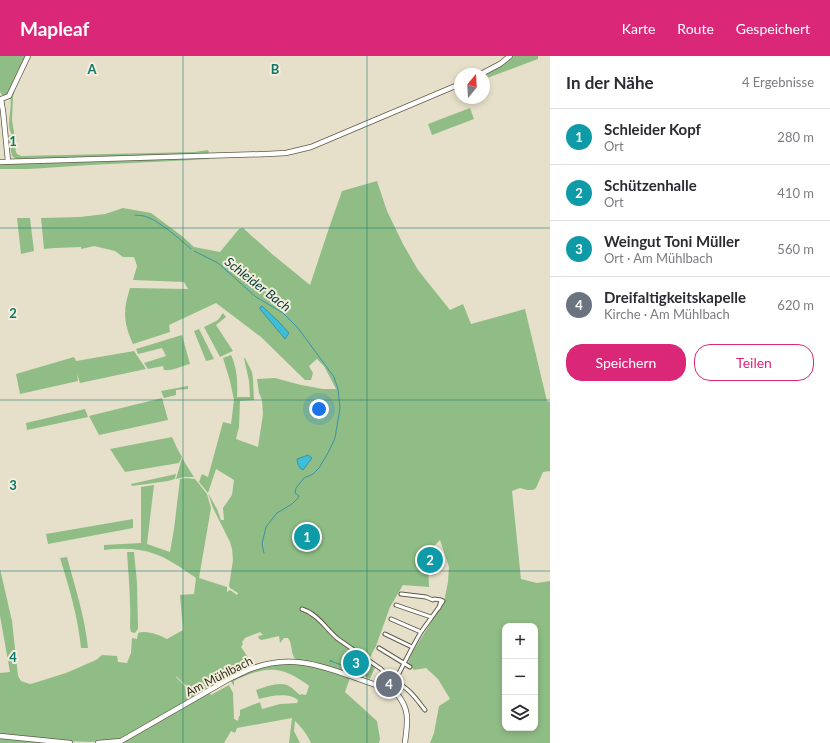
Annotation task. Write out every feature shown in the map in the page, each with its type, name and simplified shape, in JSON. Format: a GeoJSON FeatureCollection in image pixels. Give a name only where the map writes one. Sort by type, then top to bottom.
{"type":"FeatureCollection","features":[{"type":"Feature","properties":{"kind":"main road"},"geometry":{"type":"LineString","coordinates":[[8,161],[3,111],[0,97],[8,96],[28,56]]}},
{"type":"Feature","properties":{"kind":"main road"},"geometry":{"type":"LineString","coordinates":[[490,69],[510,56]]}},
{"type":"Feature","properties":{"kind":"main road"},"geometry":{"type":"LineString","coordinates":[[0,162],[286,153],[322,143],[454,87]]}},
{"type":"Feature","properties":{"kind":"main road","name":"Am Mühlbach"},"geometry":{"type":"LineString","coordinates":[[98,743],[121,741],[229,679],[247,670],[272,663],[293,662],[318,665],[395,693]]}},
{"type":"Feature","properties":{"kind":"main road"},"geometry":{"type":"LineString","coordinates":[[395,693],[407,712],[405,743]]}},
{"type":"Feature","properties":{"kind":"main road"},"geometry":{"type":"LineString","coordinates":[[0,736],[70,743]]}},
{"type":"Feature","properties":{"kind":"street"},"geometry":{"type":"LineString","coordinates":[[395,693],[396,682],[412,647],[431,617],[443,602],[441,600],[433,600],[426,597],[401,594]]}},
{"type":"Feature","properties":{"kind":"street"},"geometry":{"type":"LineString","coordinates":[[396,606],[431,617]]}},
{"type":"Feature","properties":{"kind":"street"},"geometry":{"type":"LineString","coordinates":[[302,609],[314,616],[338,639],[381,669],[392,680],[410,692],[425,710]]}},
{"type":"Feature","properties":{"kind":"street"},"geometry":{"type":"LineString","coordinates":[[391,619],[421,632]]}},
{"type":"Feature","properties":{"kind":"street"},"geometry":{"type":"LineString","coordinates":[[386,634],[412,647]]}},
{"type":"Feature","properties":{"kind":"street"},"geometry":{"type":"LineString","coordinates":[[379,648],[410,667]]}},
{"type":"Feature","properties":{"kind":"green space"},"geometry":{"type":"Polygon","coordinates":[[[0,56],[27,56],[8,93],[4,96],[0,91],[0,56]]]}},
{"type":"Feature","properties":{"kind":"green space"},"geometry":{"type":"Polygon","coordinates":[[[514,56],[538,56],[538,59],[490,77],[490,73],[514,56]]]}},
{"type":"Feature","properties":{"kind":"green space"},"geometry":{"type":"Polygon","coordinates":[[[18,81],[13,96],[12,120],[15,139],[11,133],[9,125],[11,105],[10,96],[18,81]]]}},
{"type":"Feature","properties":{"kind":"green space"},"geometry":{"type":"Polygon","coordinates":[[[470,108],[474,119],[432,135],[428,124],[470,108]]]}},
{"type":"Feature","properties":{"kind":"green space"},"geometry":{"type":"Polygon","coordinates":[[[10,135],[13,138],[17,154],[21,156],[194,152],[208,150],[209,152],[207,154],[16,159],[12,156],[8,137],[10,135]]]}},
{"type":"Feature","properties":{"kind":"green space"},"geometry":{"type":"Polygon","coordinates":[[[209,159],[29,169],[0,169],[0,164],[209,159]]]}},
{"type":"Feature","properties":{"kind":"green space"},"geometry":{"type":"Polygon","coordinates":[[[377,181],[387,211],[403,244],[418,270],[450,310],[463,304],[471,324],[525,309],[547,401],[550,402],[550,471],[543,472],[536,488],[533,490],[520,488],[512,491],[521,579],[537,583],[550,581],[550,743],[430,743],[434,733],[439,706],[450,699],[438,679],[426,668],[414,670],[408,662],[413,651],[444,602],[449,567],[440,540],[434,546],[433,566],[428,566],[429,587],[403,585],[390,607],[376,646],[368,661],[375,667],[370,679],[364,676],[362,679],[318,663],[296,660],[288,638],[284,638],[280,643],[279,636],[262,640],[259,639],[258,636],[263,635],[260,632],[245,638],[241,647],[254,666],[200,695],[184,684],[176,676],[186,687],[198,696],[142,726],[144,731],[209,692],[211,695],[229,685],[233,693],[234,719],[238,721],[240,710],[260,702],[262,709],[280,704],[297,703],[298,700],[284,695],[259,699],[256,690],[279,684],[289,686],[300,695],[306,695],[309,686],[298,678],[285,672],[266,670],[254,672],[234,681],[234,686],[230,680],[268,665],[291,663],[314,666],[350,678],[345,692],[377,721],[380,739],[379,743],[311,743],[304,731],[295,721],[294,731],[300,743],[289,743],[292,718],[237,728],[235,733],[231,731],[224,743],[115,743],[120,739],[90,742],[64,741],[64,743],[0,743],[0,737],[38,738],[0,734],[0,673],[10,672],[0,616],[0,569],[12,621],[18,676],[21,681],[30,684],[66,673],[96,660],[102,655],[117,656],[118,662],[127,663],[131,653],[132,638],[137,639],[138,633],[149,633],[167,639],[183,630],[180,595],[194,594],[196,578],[171,561],[149,552],[130,549],[104,550],[104,545],[141,543],[141,487],[154,485],[147,544],[170,552],[180,479],[195,479],[207,494],[211,508],[199,578],[227,587],[227,592],[230,590],[237,595],[238,593],[229,586],[233,560],[230,542],[213,508],[208,493],[199,482],[202,474],[208,477],[223,422],[231,424],[234,400],[223,358],[231,355],[235,365],[237,375],[237,397],[250,397],[249,381],[244,358],[252,372],[254,400],[240,401],[239,427],[236,439],[258,447],[263,414],[262,400],[259,393],[257,379],[275,378],[323,389],[336,389],[324,366],[317,359],[309,366],[313,373],[311,380],[305,380],[261,337],[216,303],[169,325],[170,332],[133,344],[127,329],[125,316],[126,303],[130,288],[188,289],[184,282],[133,280],[137,266],[134,257],[123,257],[115,251],[94,246],[81,249],[81,247],[44,249],[41,218],[80,217],[105,214],[123,208],[151,213],[194,247],[220,252],[239,229],[243,228],[310,285],[342,191],[377,181]],[[216,469],[208,493],[221,520],[224,520],[223,508],[232,495],[234,480],[216,469]]]}},
{"type":"Feature","properties":{"kind":"green space"},"geometry":{"type":"Polygon","coordinates":[[[17,218],[30,218],[34,251],[21,254],[17,218]]]}},
{"type":"Feature","properties":{"kind":"green space"},"geometry":{"type":"Polygon","coordinates":[[[223,313],[226,317],[216,325],[233,351],[220,357],[204,327],[218,320],[223,313]]]}},
{"type":"Feature","properties":{"kind":"green space"},"geometry":{"type":"Polygon","coordinates":[[[199,329],[214,359],[206,361],[194,331],[199,329]]]}},
{"type":"Feature","properties":{"kind":"green space"},"geometry":{"type":"Polygon","coordinates":[[[182,335],[190,364],[171,370],[164,370],[163,366],[148,369],[144,363],[166,356],[162,348],[138,354],[136,349],[182,335]]]}},
{"type":"Feature","properties":{"kind":"green space"},"geometry":{"type":"Polygon","coordinates":[[[134,351],[146,369],[80,383],[77,374],[78,381],[20,394],[16,374],[74,357],[76,361],[134,351]]]}},
{"type":"Feature","properties":{"kind":"green space"},"geometry":{"type":"Polygon","coordinates":[[[188,386],[188,389],[176,390],[176,395],[164,398],[161,391],[188,386]]]}},
{"type":"Feature","properties":{"kind":"green space"},"geometry":{"type":"Polygon","coordinates":[[[162,398],[168,420],[99,435],[89,416],[162,398]]]}},
{"type":"Feature","properties":{"kind":"green space"},"geometry":{"type":"Polygon","coordinates":[[[85,409],[88,417],[27,430],[26,423],[85,409]]]}},
{"type":"Feature","properties":{"kind":"green space"},"geometry":{"type":"Polygon","coordinates":[[[172,437],[182,457],[179,463],[125,472],[110,449],[172,437]]]}},
{"type":"Feature","properties":{"kind":"green space"},"geometry":{"type":"Polygon","coordinates":[[[182,458],[194,477],[176,479],[182,458]]]}},
{"type":"Feature","properties":{"kind":"green space"},"geometry":{"type":"Polygon","coordinates":[[[176,474],[175,479],[168,481],[132,486],[131,484],[176,474]]]}},
{"type":"Feature","properties":{"kind":"green space"},"geometry":{"type":"Polygon","coordinates":[[[133,519],[133,528],[48,544],[46,534],[133,519]]]}},
{"type":"Feature","properties":{"kind":"green space"},"geometry":{"type":"Polygon","coordinates":[[[127,552],[134,552],[137,583],[138,629],[135,633],[131,632],[130,629],[130,593],[127,552]]]}},
{"type":"Feature","properties":{"kind":"green space"},"geometry":{"type":"Polygon","coordinates":[[[67,557],[82,613],[88,648],[81,648],[80,636],[70,591],[60,558],[67,557]]]}},
{"type":"Feature","properties":{"kind":"water"},"geometry":{"type":"Polygon","coordinates":[[[262,306],[289,333],[285,339],[260,309],[262,306]]]}},
{"type":"Feature","properties":{"kind":"water"},"geometry":{"type":"Polygon","coordinates":[[[308,455],[312,458],[303,470],[298,466],[297,459],[308,455]]]}},
{"type":"Feature","properties":{"kind":"waterway","name":"Schleider Bach"},"geometry":{"type":"LineString","coordinates":[[135,215],[144,216],[155,221],[169,230],[191,249]]}},
{"type":"Feature","properties":{"kind":"waterway","name":"Schleider Bach"},"geometry":{"type":"LineString","coordinates":[[194,251],[218,263],[256,297],[283,313],[298,328],[334,377],[338,389],[340,408],[335,438],[319,468],[313,474],[304,478],[296,488],[295,493],[299,496],[298,498],[292,504],[277,513],[266,527],[262,544],[264,553]]}},
{"type":"Feature","properties":{"kind":"waterway","name":"Schleider Bach"},"geometry":{"type":"LineString","coordinates":[[330,662],[331,660],[349,668],[349,670]]}},
{"type":"Feature","properties":{"kind":"place","name":"Schleider Kopf"},"geometry":{"type":"Point","coordinates":[307,537]}},
{"type":"Feature","properties":{"kind":"place","name":"Schützenhalle"},"geometry":{"type":"Point","coordinates":[430,560]}},
{"type":"Feature","properties":{"kind":"place","name":"Weingut Toni Müller"},"geometry":{"type":"Point","coordinates":[356,663]}},
{"type":"Feature","properties":{"kind":"place","name":"Dreifaltigkeitskapelle"},"geometry":{"type":"Point","coordinates":[389,684]}}]}
